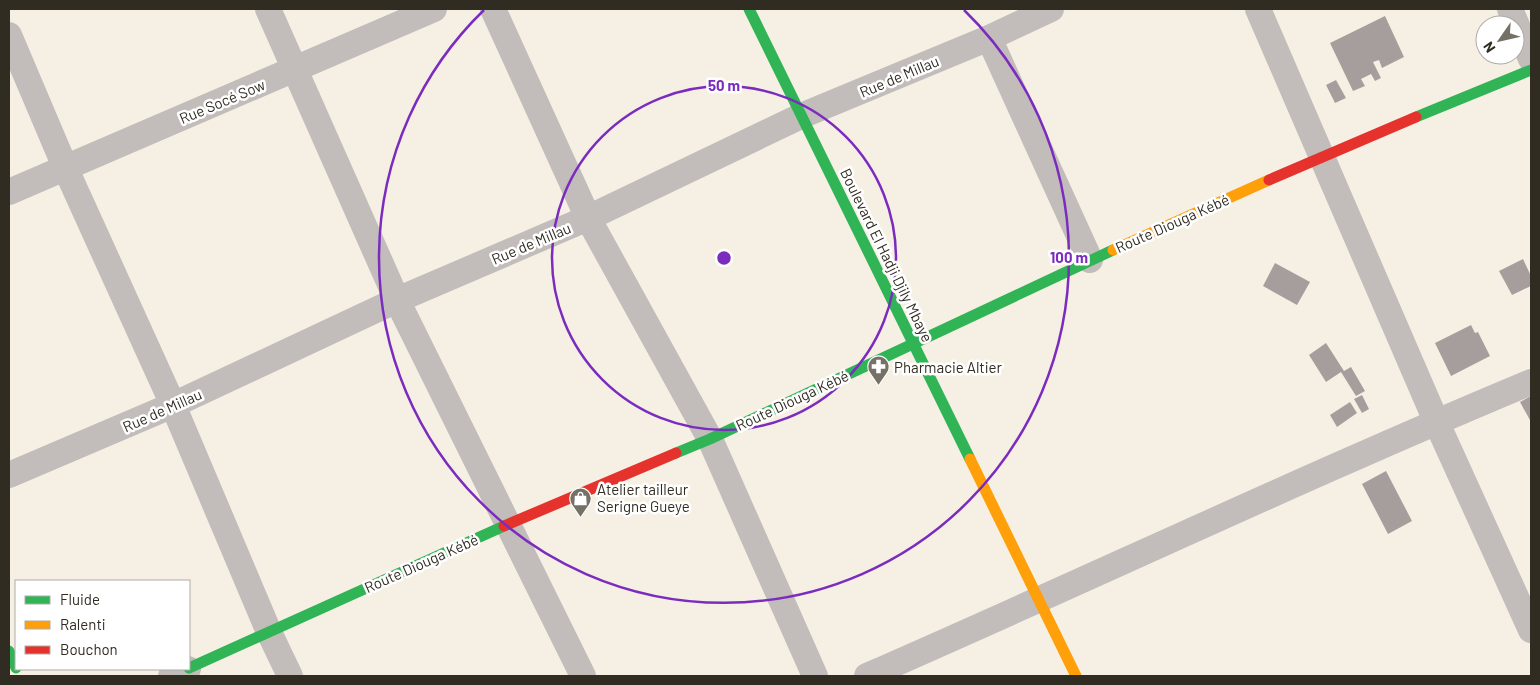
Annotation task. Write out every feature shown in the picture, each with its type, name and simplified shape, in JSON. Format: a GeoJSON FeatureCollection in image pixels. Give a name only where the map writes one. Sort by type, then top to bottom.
{"type":"FeatureCollection","features":[{"type":"Feature","properties":{"kind":"street"},"geometry":{"type":"LineString","coordinates":[[268,9],[397,300],[583,676]]}},
{"type":"Feature","properties":{"kind":"street","name":"Rue Socé Sow"},"geometry":{"type":"LineString","coordinates":[[9,192],[434,9]]}},
{"type":"Feature","properties":{"kind":"street"},"geometry":{"type":"LineString","coordinates":[[493,9],[588,218],[710,439],[815,676]]}},
{"type":"Feature","properties":{"kind":"street","name":"Boulevard El Hadji Djily Mbaye"},"geometry":{"type":"LineString","coordinates":[[749,9],[1076,676]]}},
{"type":"Feature","properties":{"kind":"street","name":"Rue de Millau"},"geometry":{"type":"LineString","coordinates":[[9,475],[173,405],[397,300],[588,218],[801,116],[989,38],[1051,9]]}},
{"type":"Feature","properties":{"kind":"street"},"geometry":{"type":"LineString","coordinates":[[1258,9],[1436,421],[1531,630]]}},
{"type":"Feature","properties":{"kind":"street"},"geometry":{"type":"LineString","coordinates":[[1510,9],[1531,59]]}},
{"type":"Feature","properties":{"kind":"street"},"geometry":{"type":"LineString","coordinates":[[9,35],[65,167],[173,405],[269,632],[290,676]]}},
{"type":"Feature","properties":{"kind":"street"},"geometry":{"type":"LineString","coordinates":[[989,38],[1090,260]]}},
{"type":"Feature","properties":{"kind":"street","name":"Route Diouga Kébé"},"geometry":{"type":"LineString","coordinates":[[190,667],[508,524],[710,439],[1090,260],[1322,156],[1531,70]]}},
{"type":"Feature","properties":{"kind":"street"},"geometry":{"type":"LineString","coordinates":[[867,676],[1039,601],[1436,421],[1531,382]]}},
{"type":"Feature","properties":{"kind":"street"},"geometry":{"type":"LineString","coordinates":[[9,652],[15,666]]}},
{"type":"Feature","properties":{"kind":"street","name":"Route Diouga Kébé"},"geometry":{"type":"LineString","coordinates":[[171,676],[184,670]]}},
{"type":"Feature","properties":{"kind":"building"},"geometry":{"type":"Polygon","coordinates":[[[1385,16],[1404,57],[1382,68],[1379,60],[1373,62],[1381,78],[1375,81],[1371,74],[1361,79],[1365,86],[1353,91],[1330,43],[1385,16]]]}},
{"type":"Feature","properties":{"kind":"building"},"geometry":{"type":"Polygon","coordinates":[[[1336,80],[1346,98],[1335,103],[1326,85],[1336,80]]]}},
{"type":"Feature","properties":{"kind":"building"},"geometry":{"type":"Polygon","coordinates":[[[1523,259],[1531,276],[1531,286],[1512,295],[1499,271],[1523,259]]]}},
{"type":"Feature","properties":{"kind":"building"},"geometry":{"type":"Polygon","coordinates":[[[1275,263],[1310,282],[1297,305],[1263,286],[1275,263]]]}},
{"type":"Feature","properties":{"kind":"building"},"geometry":{"type":"Polygon","coordinates":[[[1471,325],[1475,333],[1478,332],[1490,356],[1451,376],[1435,343],[1471,325]]]}},
{"type":"Feature","properties":{"kind":"building"},"geometry":{"type":"Polygon","coordinates":[[[1326,343],[1344,371],[1351,367],[1365,391],[1356,396],[1341,372],[1326,382],[1309,355],[1326,343]]]}},
{"type":"Feature","properties":{"kind":"building"},"geometry":{"type":"Polygon","coordinates":[[[1362,395],[1369,409],[1362,413],[1354,399],[1362,395]]]}},
{"type":"Feature","properties":{"kind":"building"},"geometry":{"type":"Polygon","coordinates":[[[1531,396],[1531,422],[1520,402],[1531,396]]]}},
{"type":"Feature","properties":{"kind":"building"},"geometry":{"type":"Polygon","coordinates":[[[1350,402],[1357,413],[1337,427],[1330,415],[1350,402]]]}},
{"type":"Feature","properties":{"kind":"building"},"geometry":{"type":"Polygon","coordinates":[[[1386,471],[1412,521],[1388,534],[1362,484],[1386,471]]]}},
{"type":"Feature","properties":{"kind":"traffic: fast"},"geometry":{"type":"LineString","coordinates":[[749,9],[970,459]]}},
{"type":"Feature","properties":{"kind":"traffic: fast"},"geometry":{"type":"LineString","coordinates":[[1416,117],[1531,70]]}},
{"type":"Feature","properties":{"kind":"traffic: fast"},"geometry":{"type":"LineString","coordinates":[[676,453],[710,439],[1113,250]]}},
{"type":"Feature","properties":{"kind":"traffic: fast"},"geometry":{"type":"LineString","coordinates":[[190,668],[504,526]]}},
{"type":"Feature","properties":{"kind":"traffic: fast"},"geometry":{"type":"LineString","coordinates":[[9,651],[15,666]]}},
{"type":"Feature","properties":{"kind":"traffic: slow"},"geometry":{"type":"LineString","coordinates":[[1113,250],[1269,180]]}},
{"type":"Feature","properties":{"kind":"traffic: slow"},"geometry":{"type":"LineString","coordinates":[[970,459],[1076,676]]}},
{"type":"Feature","properties":{"kind":"traffic: jam"},"geometry":{"type":"LineString","coordinates":[[1269,180],[1416,117]]}},
{"type":"Feature","properties":{"kind":"traffic: jam"},"geometry":{"type":"LineString","coordinates":[[504,526],[676,453]]}},
{"type":"Feature","properties":{"kind":"place","name":"Pharmacie Altier"},"geometry":{"type":"Point","coordinates":[878,386]}},
{"type":"Feature","properties":{"kind":"place","name":"Atelier tailleur Serigne Gueye"},"geometry":{"type":"Point","coordinates":[581,517]}}]}
